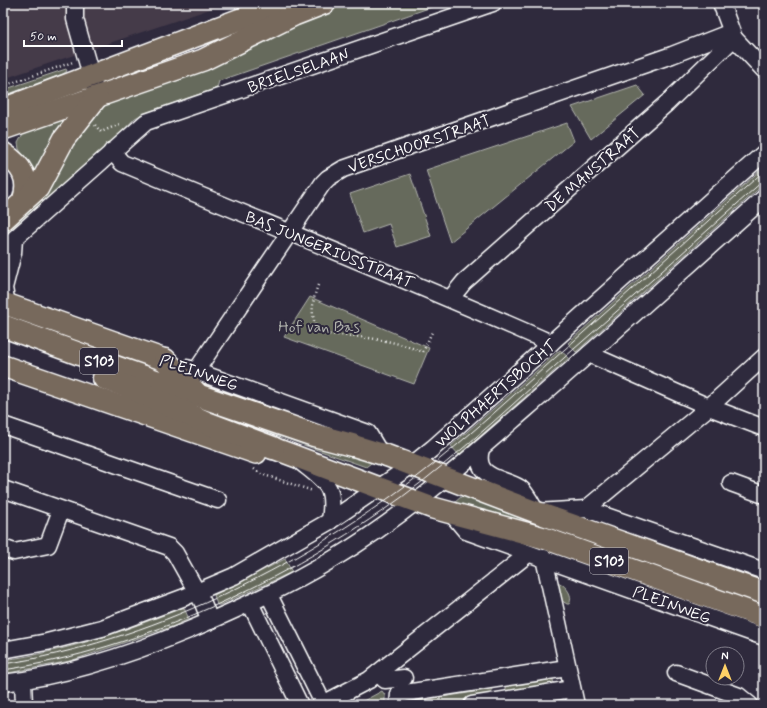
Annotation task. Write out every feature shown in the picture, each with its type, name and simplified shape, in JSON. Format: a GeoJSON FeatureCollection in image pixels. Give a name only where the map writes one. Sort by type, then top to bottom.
{"type":"FeatureCollection","features":[{"type":"Feature","properties":{"kind":"highway","name":"PLEINWEG"},"geometry":{"type":"LineString","coordinates":[[4,311],[118,368],[314,434],[352,445]]}},
{"type":"Feature","properties":{"kind":"highway","name":"PLEINWEG"},"geometry":{"type":"LineString","coordinates":[[3,342],[136,390],[207,423],[273,448]]}},
{"type":"Feature","properties":{"kind":"highway"},"geometry":{"type":"LineString","coordinates":[[165,360],[196,394]]}},
{"type":"Feature","properties":{"kind":"main road"},"geometry":{"type":"LineString","coordinates":[[7,121],[89,67],[283,3]]}},
{"type":"Feature","properties":{"kind":"main road"},"geometry":{"type":"LineString","coordinates":[[7,121],[97,97],[203,60],[294,15],[325,3]]}},
{"type":"Feature","properties":{"kind":"main road"},"geometry":{"type":"LineString","coordinates":[[3,220],[38,188],[64,139],[97,97]]}},
{"type":"Feature","properties":{"kind":"main road"},"geometry":{"type":"LineString","coordinates":[[7,121],[10,129],[8,135],[9,157],[26,182],[26,191],[23,201]]}},
{"type":"Feature","properties":{"kind":"main road","name":"PLEINWEG"},"geometry":{"type":"LineString","coordinates":[[4,311],[165,360]]}},
{"type":"Feature","properties":{"kind":"main road","name":"PLEINWEG"},"geometry":{"type":"LineString","coordinates":[[3,366],[270,458],[295,456]]}},
{"type":"Feature","properties":{"kind":"main road","name":"PLEINWEG"},"geometry":{"type":"LineString","coordinates":[[352,445],[380,453],[536,512],[764,593]]}},
{"type":"Feature","properties":{"kind":"main road","name":"PLEINWEG"},"geometry":{"type":"LineString","coordinates":[[273,448],[451,513],[544,538],[764,617]]}},
{"type":"Feature","properties":{"kind":"street"},"geometry":{"type":"LineString","coordinates":[[76,3],[74,19],[97,97]]}},
{"type":"Feature","properties":{"kind":"street","name":"BRIELSELAAN"},"geometry":{"type":"LineString","coordinates":[[4,311],[4,288],[13,253],[14,239],[146,122],[493,3]]}},
{"type":"Feature","properties":{"kind":"street"},"geometry":{"type":"LineString","coordinates":[[721,3],[733,35],[764,70]]}},
{"type":"Feature","properties":{"kind":"street","name":"VERSCHOORSTRAAT"},"geometry":{"type":"LineString","coordinates":[[196,371],[323,183],[343,169],[733,35]]}},
{"type":"Feature","properties":{"kind":"street","name":"DE MANSTRAAT"},"geometry":{"type":"LineString","coordinates":[[451,298],[464,282],[667,103],[733,35]]}},
{"type":"Feature","properties":{"kind":"street","name":"BAS JUNGERIUSSTRAAT"},"geometry":{"type":"LineString","coordinates":[[112,151],[122,163],[289,234],[451,298],[551,343]]}},
{"type":"Feature","properties":{"kind":"street","name":"WOLPHAERTSBOCHT"},"geometry":{"type":"LineString","coordinates":[[3,650],[46,642],[102,628],[196,592],[245,570],[330,521],[412,465],[764,153]]}},
{"type":"Feature","properties":{"kind":"street","name":"WOLPHAERTSBOCHT"},"geometry":{"type":"LineString","coordinates":[[3,683],[23,681],[71,670],[126,654],[210,621],[250,603],[334,558],[417,501],[481,449],[764,198]]}},
{"type":"Feature","properties":{"kind":"street"},"geometry":{"type":"LineString","coordinates":[[589,354],[709,407],[764,428]]}},
{"type":"Feature","properties":{"kind":"street"},"geometry":{"type":"LineString","coordinates":[[586,509],[709,407],[764,357]]}},
{"type":"Feature","properties":{"kind":"street","name":"PLEINWEG"},"geometry":{"type":"LineString","coordinates":[[165,360],[368,433],[380,453]]}},
{"type":"Feature","properties":{"kind":"street"},"geometry":{"type":"LineString","coordinates":[[3,425],[218,500]]}},
{"type":"Feature","properties":{"kind":"street"},"geometry":{"type":"LineString","coordinates":[[481,449],[479,460],[484,471],[493,478],[521,489],[536,512]]}},
{"type":"Feature","properties":{"kind":"street","name":"PLEINWEG"},"geometry":{"type":"LineString","coordinates":[[295,456],[328,486],[332,496],[330,521]]}},
{"type":"Feature","properties":{"kind":"street"},"geometry":{"type":"LineString","coordinates":[[730,483],[764,495]]}},
{"type":"Feature","properties":{"kind":"street"},"geometry":{"type":"LineString","coordinates":[[3,489],[169,547],[175,553],[210,621]]}},
{"type":"Feature","properties":{"kind":"street","name":"PLEINWEG"},"geometry":{"type":"LineString","coordinates":[[536,512],[586,509],[764,571]]}},
{"type":"Feature","properties":{"kind":"street"},"geometry":{"type":"LineString","coordinates":[[3,548],[14,552],[48,545],[61,510]]}},
{"type":"Feature","properties":{"kind":"street","name":"PLEINWEG"},"geometry":{"type":"LineString","coordinates":[[451,513],[466,531],[764,637]]}},
{"type":"Feature","properties":{"kind":"street"},"geometry":{"type":"LineString","coordinates":[[269,594],[323,705],[369,680],[528,554]]}},
{"type":"Feature","properties":{"kind":"street"},"geometry":{"type":"LineString","coordinates":[[544,558],[576,705]]}},
{"type":"Feature","properties":{"kind":"street"},"geometry":{"type":"LineString","coordinates":[[250,603],[300,705]]}},
{"type":"Feature","properties":{"kind":"street"},"geometry":{"type":"LineString","coordinates":[[398,705],[399,694],[567,668]]}},
{"type":"Feature","properties":{"kind":"street"},"geometry":{"type":"LineString","coordinates":[[378,673],[386,680],[404,678]]}},
{"type":"Feature","properties":{"kind":"street"},"geometry":{"type":"LineString","coordinates":[[676,673],[739,696],[750,705]]}},
{"type":"Feature","properties":{"kind":"street"},"geometry":{"type":"LineString","coordinates":[[23,681],[24,705]]}},
{"type":"Feature","properties":{"kind":"street"},"geometry":{"type":"LineString","coordinates":[[472,705],[572,689]]}},
{"type":"Feature","properties":{"kind":"path"},"geometry":{"type":"LineString","coordinates":[[3,86],[89,67]]}},
{"type":"Feature","properties":{"kind":"path"},"geometry":{"type":"LineString","coordinates":[[94,124],[101,132],[121,124]]}},
{"type":"Feature","properties":{"kind":"path"},"geometry":{"type":"LineString","coordinates":[[318,285],[313,299],[312,310],[313,322],[318,332],[324,334],[381,339],[396,342],[424,352],[432,332]]}},
{"type":"Feature","properties":{"kind":"shaded area"},"geometry":{"type":"Polygon","coordinates":[[[3,3],[228,3],[3,79],[3,3]]]}},
{"type":"Feature","properties":{"kind":"green space"},"geometry":{"type":"Polygon","coordinates":[[[342,3],[443,3],[219,81],[217,88],[135,118],[120,134],[3,242],[3,230],[40,193],[98,107],[342,3]]]}},
{"type":"Feature","properties":{"kind":"green space"},"geometry":{"type":"Polygon","coordinates":[[[66,69],[67,71],[63,74],[3,96],[3,90],[66,69]]]}},
{"type":"Feature","properties":{"kind":"green space"},"geometry":{"type":"Polygon","coordinates":[[[637,85],[645,95],[591,139],[572,107],[637,85]]]}},
{"type":"Feature","properties":{"kind":"green space"},"geometry":{"type":"Polygon","coordinates":[[[82,106],[37,177],[19,149],[18,143],[25,130],[82,106]]]}},
{"type":"Feature","properties":{"kind":"green space"},"geometry":{"type":"Polygon","coordinates":[[[567,123],[574,141],[450,242],[426,170],[567,123]]]}},
{"type":"Feature","properties":{"kind":"green space"},"geometry":{"type":"Polygon","coordinates":[[[764,167],[764,184],[576,352],[568,343],[571,340],[764,167]]]}},
{"type":"Feature","properties":{"kind":"green space"},"geometry":{"type":"Polygon","coordinates":[[[410,174],[431,236],[397,247],[389,224],[363,233],[350,194],[410,174]]]}},
{"type":"Feature","properties":{"kind":"green space","name":"Hof van Bas"},"geometry":{"type":"Polygon","coordinates":[[[310,297],[429,348],[414,384],[284,337],[310,297]]]}},
{"type":"Feature","properties":{"kind":"green space"},"geometry":{"type":"Polygon","coordinates":[[[560,350],[569,358],[459,455],[451,446],[560,350]]]}},
{"type":"Feature","properties":{"kind":"green space"},"geometry":{"type":"Polygon","coordinates":[[[186,372],[229,390],[237,396],[348,433],[366,441],[200,387],[186,372]]]}},
{"type":"Feature","properties":{"kind":"green space"},"geometry":{"type":"Polygon","coordinates":[[[190,405],[220,410],[376,459],[366,467],[190,405]]]}},
{"type":"Feature","properties":{"kind":"green space"},"geometry":{"type":"Polygon","coordinates":[[[463,495],[764,601],[764,608],[452,505],[463,495]]]}},
{"type":"Feature","properties":{"kind":"green space"},"geometry":{"type":"Polygon","coordinates":[[[285,559],[292,572],[220,605],[217,605],[214,595],[285,559]]]}},
{"type":"Feature","properties":{"kind":"green space"},"geometry":{"type":"Polygon","coordinates":[[[554,581],[564,586],[569,593],[569,604],[559,599],[554,581]]]}},
{"type":"Feature","properties":{"kind":"green space"},"geometry":{"type":"Polygon","coordinates":[[[184,608],[189,619],[174,626],[70,661],[3,674],[3,660],[49,652],[94,640],[184,608]]]}},
{"type":"Feature","properties":{"kind":"green space"},"geometry":{"type":"Polygon","coordinates":[[[553,679],[554,688],[507,696],[505,682],[510,682],[511,686],[553,679]]]}},
{"type":"Feature","properties":{"kind":"green space"},"geometry":{"type":"Polygon","coordinates":[[[491,684],[493,698],[449,705],[417,705],[416,701],[488,690],[487,685],[491,684]]]}},
{"type":"Feature","properties":{"kind":"green space"},"geometry":{"type":"Polygon","coordinates":[[[382,691],[385,695],[385,705],[356,705],[382,691]]]}},
{"type":"Feature","properties":{"kind":"tram line"},"geometry":{"type":"LineString","coordinates":[[3,664],[57,654],[111,639],[166,619],[219,597],[271,571],[369,512],[434,464],[475,430],[764,171]]}},
{"type":"Feature","properties":{"kind":"tram line"},"geometry":{"type":"LineString","coordinates":[[3,670],[55,660],[108,646],[161,628],[212,607],[263,582],[312,556],[358,527],[402,497],[447,462],[764,180]]}}]}
